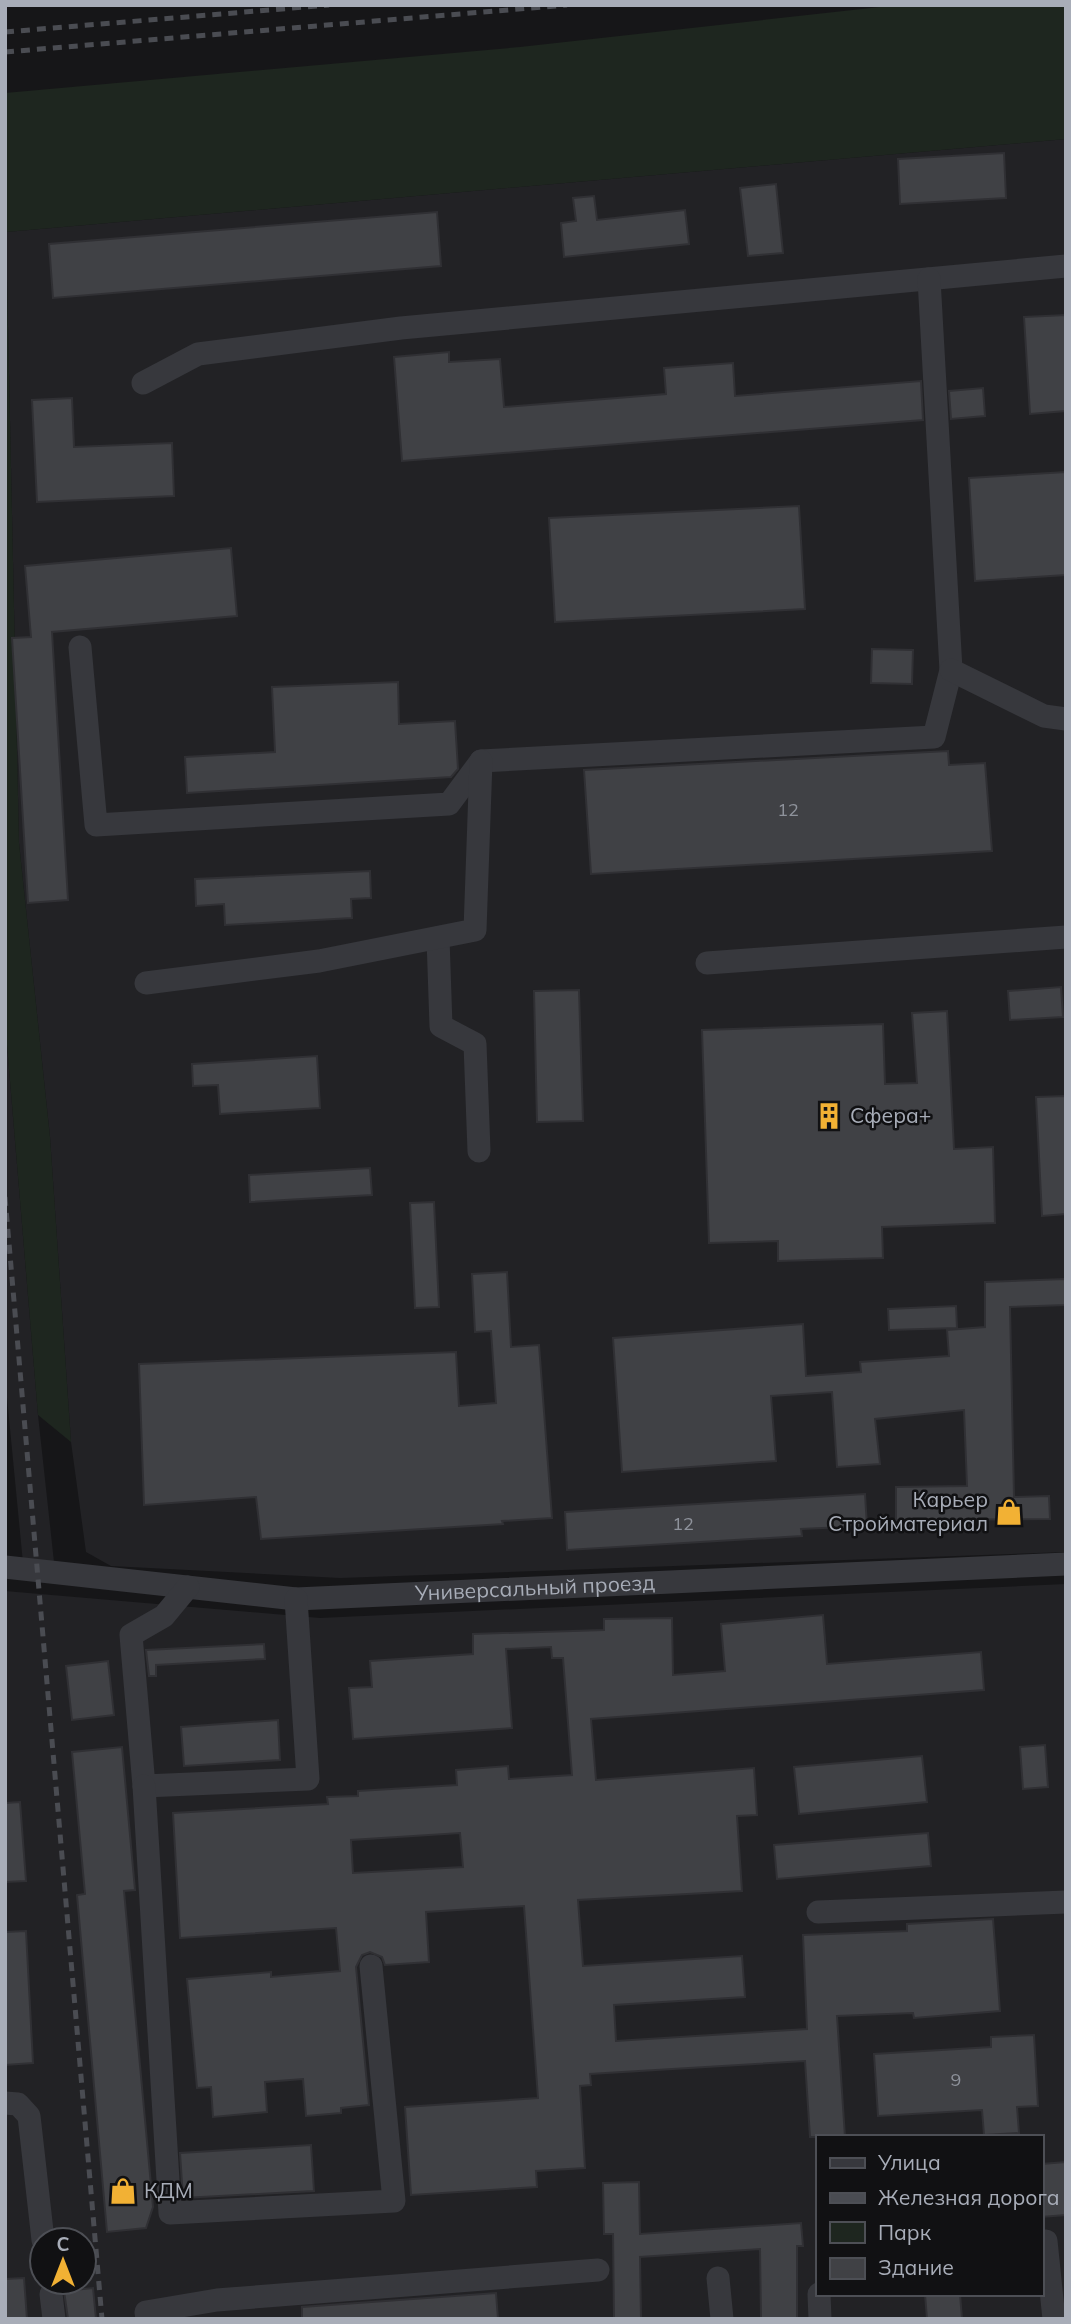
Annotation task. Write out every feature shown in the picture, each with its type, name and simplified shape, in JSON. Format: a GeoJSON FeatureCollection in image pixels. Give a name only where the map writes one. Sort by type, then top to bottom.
{"type":"FeatureCollection","features":[{"type":"Feature","properties":{"kind":"street"},"geometry":{"type":"LineString","coordinates":[[143,383],[198,354],[401,328],[1066,267]]}},
{"type":"Feature","properties":{"kind":"street"},"geometry":{"type":"LineString","coordinates":[[481,761],[934,737],[951,670],[929,279]]}},
{"type":"Feature","properties":{"kind":"street"},"geometry":{"type":"LineString","coordinates":[[80,647],[96,825],[449,804],[481,761]]}},
{"type":"Feature","properties":{"kind":"street"},"geometry":{"type":"LineString","coordinates":[[951,670],[1044,716],[1066,719]]}},
{"type":"Feature","properties":{"kind":"street"},"geometry":{"type":"LineString","coordinates":[[146,983],[319,961],[475,930],[481,761]]}},
{"type":"Feature","properties":{"kind":"street"},"geometry":{"type":"LineString","coordinates":[[707,962],[1066,937]]}},
{"type":"Feature","properties":{"kind":"street"},"geometry":{"type":"LineString","coordinates":[[438,938],[441,1026],[475,1044],[479,1151]]}},
{"type":"Feature","properties":{"kind":"street","name":"Универсальный проезд"},"geometry":{"type":"LineString","coordinates":[[5,1567],[296,1599],[1066,1564]]}},
{"type":"Feature","properties":{"kind":"street"},"geometry":{"type":"LineString","coordinates":[[188,1587],[164,1616],[131,1635],[144,1786],[170,2213],[394,2201],[371,1966]]}},
{"type":"Feature","properties":{"kind":"street"},"geometry":{"type":"LineString","coordinates":[[144,1786],[308,1779],[296,1599]]}},
{"type":"Feature","properties":{"kind":"street"},"geometry":{"type":"LineString","coordinates":[[818,1912],[1066,1902]]}},
{"type":"Feature","properties":{"kind":"street"},"geometry":{"type":"LineString","coordinates":[[5,2103],[18,2104],[29,2116],[41,2226]]}},
{"type":"Feature","properties":{"kind":"street"},"geometry":{"type":"LineString","coordinates":[[1046,2241],[1054,2319]]}},
{"type":"Feature","properties":{"kind":"street"},"geometry":{"type":"LineString","coordinates":[[147,2319],[146,2312],[216,2301],[598,2270]]}},
{"type":"Feature","properties":{"kind":"street"},"geometry":{"type":"LineString","coordinates":[[718,2278],[722,2319]]}},
{"type":"Feature","properties":{"kind":"street"},"geometry":{"type":"LineString","coordinates":[[51,2296],[54,2319]]}},
{"type":"Feature","properties":{"kind":"street"},"geometry":{"type":"LineString","coordinates":[[819,2296],[820,2319]]}},
{"type":"Feature","properties":{"kind":"shaded area"},"geometry":{"type":"Polygon","coordinates":[[[1066,139],[1066,1552],[340,1578],[111,1566],[86,1552],[71,1442],[50,1137],[19,843],[6,232],[1066,139]]]}},
{"type":"Feature","properties":{"kind":"shaded area"},"geometry":{"type":"Polygon","coordinates":[[[5,1021],[38,1415],[54,1562],[23,1563],[5,1377],[5,1021]]]}},
{"type":"Feature","properties":{"kind":"shaded area"},"geometry":{"type":"Polygon","coordinates":[[[1066,1584],[1066,2319],[5,2319],[5,1591],[320,1618],[1066,1584]]]}},
{"type":"Feature","properties":{"kind":"green space"},"geometry":{"type":"Polygon","coordinates":[[[898,5],[1066,5],[1066,139],[6,232],[19,843],[50,1137],[71,1442],[38,1415],[5,1021],[5,93],[520,47],[898,5]]]}},
{"type":"Feature","properties":{"kind":"building"},"geometry":{"type":"Polygon","coordinates":[[[1004,153],[1006,198],[900,204],[898,159],[1004,153]]]}},
{"type":"Feature","properties":{"kind":"building"},"geometry":{"type":"Polygon","coordinates":[[[776,184],[783,253],[748,256],[740,188],[776,184]]]}},
{"type":"Feature","properties":{"kind":"building"},"geometry":{"type":"Polygon","coordinates":[[[594,196],[597,220],[685,210],[689,244],[564,257],[561,223],[576,221],[573,198],[594,196]]]}},
{"type":"Feature","properties":{"kind":"building"},"geometry":{"type":"Polygon","coordinates":[[[437,212],[441,266],[53,298],[49,244],[437,212]]]}},
{"type":"Feature","properties":{"kind":"building"},"geometry":{"type":"Polygon","coordinates":[[[1066,315],[1066,411],[1030,414],[1024,317],[1066,315]]]}},
{"type":"Feature","properties":{"kind":"building"},"geometry":{"type":"Polygon","coordinates":[[[449,352],[449,362],[500,359],[504,407],[666,394],[664,368],[733,363],[735,396],[921,381],[923,420],[402,461],[394,357],[449,352]]]}},
{"type":"Feature","properties":{"kind":"building"},"geometry":{"type":"Polygon","coordinates":[[[983,388],[985,416],[951,419],[949,391],[983,388]]]}},
{"type":"Feature","properties":{"kind":"building"},"geometry":{"type":"Polygon","coordinates":[[[72,398],[74,447],[172,443],[174,496],[37,502],[32,400],[72,398]]]}},
{"type":"Feature","properties":{"kind":"building"},"geometry":{"type":"Polygon","coordinates":[[[1066,472],[1066,575],[975,581],[969,478],[1066,472]]]}},
{"type":"Feature","properties":{"kind":"building"},"geometry":{"type":"Polygon","coordinates":[[[799,506],[805,609],[555,622],[549,518],[799,506]]]}},
{"type":"Feature","properties":{"kind":"building"},"geometry":{"type":"Polygon","coordinates":[[[231,548],[237,616],[52,632],[68,900],[28,903],[12,638],[31,637],[25,566],[231,548]]]}},
{"type":"Feature","properties":{"kind":"building"},"geometry":{"type":"Polygon","coordinates":[[[872,649],[913,650],[912,684],[871,683],[872,649]]]}},
{"type":"Feature","properties":{"kind":"building"},"geometry":{"type":"Polygon","coordinates":[[[398,682],[399,724],[455,721],[458,769],[451,777],[187,793],[185,757],[275,752],[272,687],[398,682]]]}},
{"type":"Feature","properties":{"kind":"building"},"geometry":{"type":"Polygon","coordinates":[[[948,751],[949,765],[985,763],[992,851],[591,874],[584,770],[948,751]]]}},
{"type":"Feature","properties":{"kind":"building"},"geometry":{"type":"Polygon","coordinates":[[[370,871],[371,898],[351,899],[352,918],[225,925],[224,904],[196,906],[195,879],[370,871]]]}},
{"type":"Feature","properties":{"kind":"building"},"geometry":{"type":"Polygon","coordinates":[[[1061,987],[1063,1017],[1010,1020],[1008,991],[1061,987]]]}},
{"type":"Feature","properties":{"kind":"building"},"geometry":{"type":"Polygon","coordinates":[[[579,990],[583,1121],[537,1122],[534,991],[579,990]]]}},
{"type":"Feature","properties":{"kind":"building","name":"Сфера+"},"geometry":{"type":"Polygon","coordinates":[[[947,1011],[954,1149],[993,1147],[995,1223],[882,1227],[883,1258],[778,1261],[778,1241],[709,1243],[702,1030],[883,1024],[885,1084],[917,1083],[912,1013],[947,1011]]]}},
{"type":"Feature","properties":{"kind":"building"},"geometry":{"type":"Polygon","coordinates":[[[317,1056],[320,1108],[220,1114],[218,1085],[193,1086],[192,1064],[317,1056]]]}},
{"type":"Feature","properties":{"kind":"building"},"geometry":{"type":"Polygon","coordinates":[[[1066,1096],[1066,1214],[1042,1216],[1036,1097],[1066,1096]]]}},
{"type":"Feature","properties":{"kind":"building"},"geometry":{"type":"Polygon","coordinates":[[[370,1168],[372,1195],[250,1202],[249,1175],[370,1168]]]}},
{"type":"Feature","properties":{"kind":"building"},"geometry":{"type":"Polygon","coordinates":[[[434,1202],[439,1307],[415,1308],[410,1203],[434,1202]]]}},
{"type":"Feature","properties":{"kind":"building"},"geometry":{"type":"Polygon","coordinates":[[[507,1272],[511,1347],[539,1345],[552,1518],[502,1521],[503,1524],[261,1539],[256,1497],[144,1505],[139,1364],[456,1352],[459,1406],[496,1403],[491,1331],[475,1332],[472,1274],[507,1272]]]}},
{"type":"Feature","properties":{"kind":"building"},"geometry":{"type":"Polygon","coordinates":[[[1066,1279],[1066,1305],[1010,1307],[1014,1497],[1049,1496],[1050,1519],[896,1520],[896,1487],[967,1486],[964,1410],[875,1419],[880,1464],[837,1467],[832,1392],[771,1396],[776,1461],[622,1472],[613,1338],[803,1324],[806,1376],[861,1372],[860,1362],[949,1356],[947,1330],[985,1327],[985,1282],[1066,1279]]]}},
{"type":"Feature","properties":{"kind":"building"},"geometry":{"type":"Polygon","coordinates":[[[956,1306],[957,1328],[889,1330],[888,1309],[956,1306]]]}},
{"type":"Feature","properties":{"kind":"building"},"geometry":{"type":"Polygon","coordinates":[[[865,1494],[867,1526],[801,1529],[802,1536],[567,1550],[565,1512],[865,1494]]]}},
{"type":"Feature","properties":{"kind":"building"},"geometry":{"type":"Polygon","coordinates":[[[823,1615],[827,1664],[981,1652],[984,1690],[591,1719],[596,1780],[754,1768],[757,1815],[737,1816],[742,1891],[578,1900],[583,1966],[742,1956],[745,1997],[614,2005],[616,2041],[807,2029],[803,1935],[907,1931],[907,1924],[993,1919],[1000,2011],[914,2018],[913,2013],[837,2016],[845,2135],[810,2137],[805,2061],[590,2074],[591,2085],[580,2086],[585,2168],[536,2171],[537,2187],[411,2195],[405,2107],[538,2098],[524,1906],[426,1912],[429,1962],[385,1965],[382,1957],[370,1952],[362,1955],[356,1967],[369,2105],[341,2108],[341,2113],[306,2116],[303,2079],[265,2082],[267,2112],[213,2117],[211,2087],[197,2088],[187,1979],[271,1972],[271,1977],[340,1971],[336,1928],[180,1938],[173,1813],[328,1804],[327,1797],[358,1796],[358,1791],[457,1785],[456,1770],[508,1766],[509,1779],[572,1775],[563,1658],[552,1658],[551,1647],[506,1649],[512,1728],[353,1739],[349,1688],[372,1687],[370,1661],[473,1654],[473,1634],[604,1630],[604,1619],[672,1618],[673,1675],[725,1671],[721,1624],[823,1615]],[[460,1833],[351,1840],[353,1873],[463,1867],[460,1833]]]}},
{"type":"Feature","properties":{"kind":"building"},"geometry":{"type":"Polygon","coordinates":[[[264,1644],[265,1659],[156,1665],[156,1676],[149,1676],[146,1650],[264,1644]]]}},
{"type":"Feature","properties":{"kind":"building"},"geometry":{"type":"Polygon","coordinates":[[[108,1661],[114,1715],[72,1720],[66,1666],[108,1661]]]}},
{"type":"Feature","properties":{"kind":"building"},"geometry":{"type":"Polygon","coordinates":[[[278,1720],[280,1760],[184,1766],[181,1727],[278,1720]]]}},
{"type":"Feature","properties":{"kind":"building"},"geometry":{"type":"Polygon","coordinates":[[[1045,1745],[1048,1787],[1023,1789],[1020,1747],[1045,1745]]]}},
{"type":"Feature","properties":{"kind":"building"},"geometry":{"type":"Polygon","coordinates":[[[122,1747],[135,1890],[124,1891],[153,2207],[146,2228],[107,2232],[77,1895],[85,1894],[72,1752],[122,1747]]]}},
{"type":"Feature","properties":{"kind":"building"},"geometry":{"type":"Polygon","coordinates":[[[922,1756],[927,1802],[799,1814],[794,1767],[922,1756]]]}},
{"type":"Feature","properties":{"kind":"building"},"geometry":{"type":"Polygon","coordinates":[[[20,1802],[26,1881],[5,1882],[5,1803],[20,1802]]]}},
{"type":"Feature","properties":{"kind":"building"},"geometry":{"type":"Polygon","coordinates":[[[928,1833],[931,1866],[777,1879],[774,1845],[928,1833]]]}},
{"type":"Feature","properties":{"kind":"building"},"geometry":{"type":"Polygon","coordinates":[[[26,1931],[33,2063],[5,2065],[5,1932],[26,1931]]]}},
{"type":"Feature","properties":{"kind":"building"},"geometry":{"type":"Polygon","coordinates":[[[1034,2035],[1038,2106],[1017,2107],[1019,2133],[984,2135],[982,2110],[878,2116],[874,2054],[991,2047],[991,2037],[1034,2035]]]}},
{"type":"Feature","properties":{"kind":"building"},"geometry":{"type":"Polygon","coordinates":[[[311,2145],[314,2191],[183,2198],[180,2153],[311,2145]]]}},
{"type":"Feature","properties":{"kind":"building"},"geometry":{"type":"Polygon","coordinates":[[[1066,2162],[1066,2215],[1043,2217],[1043,2164],[1066,2162]]]}},
{"type":"Feature","properties":{"kind":"building"},"geometry":{"type":"Polygon","coordinates":[[[639,2182],[640,2234],[801,2223],[803,2246],[797,2246],[797,2319],[761,2319],[760,2249],[640,2257],[641,2319],[614,2319],[613,2234],[604,2234],[603,2183],[639,2182]]]}},
{"type":"Feature","properties":{"kind":"building"},"geometry":{"type":"Polygon","coordinates":[[[24,2278],[27,2319],[5,2319],[5,2279],[24,2278]]]}},
{"type":"Feature","properties":{"kind":"building"},"geometry":{"type":"Polygon","coordinates":[[[496,2293],[498,2319],[302,2319],[302,2307],[496,2293]]]}},
{"type":"Feature","properties":{"kind":"building"},"geometry":{"type":"Polygon","coordinates":[[[65,2296],[94,2296],[96,2319],[68,2319],[65,2296]]]}},
{"type":"Feature","properties":{"kind":"building"},"geometry":{"type":"Polygon","coordinates":[[[925,2296],[960,2296],[962,2319],[927,2319],[925,2296]]]}},
{"type":"Feature","properties":{"kind":"railway"},"geometry":{"type":"LineString","coordinates":[[5,32],[329,5]]}},
{"type":"Feature","properties":{"kind":"railway"},"geometry":{"type":"LineString","coordinates":[[5,52],[567,5]]}},
{"type":"Feature","properties":{"kind":"railway"},"geometry":{"type":"LineString","coordinates":[[5,1197],[102,2319]]}},
{"type":"Feature","properties":{"kind":"place","name":"Сфера+"},"geometry":{"type":"Point","coordinates":[829,1116]}},
{"type":"Feature","properties":{"kind":"place","name":"Карьер Стройматериал"},"geometry":{"type":"Point","coordinates":[1009,1512]}},
{"type":"Feature","properties":{"kind":"place","name":"КДМ"},"geometry":{"type":"Point","coordinates":[123,2191]}}]}
